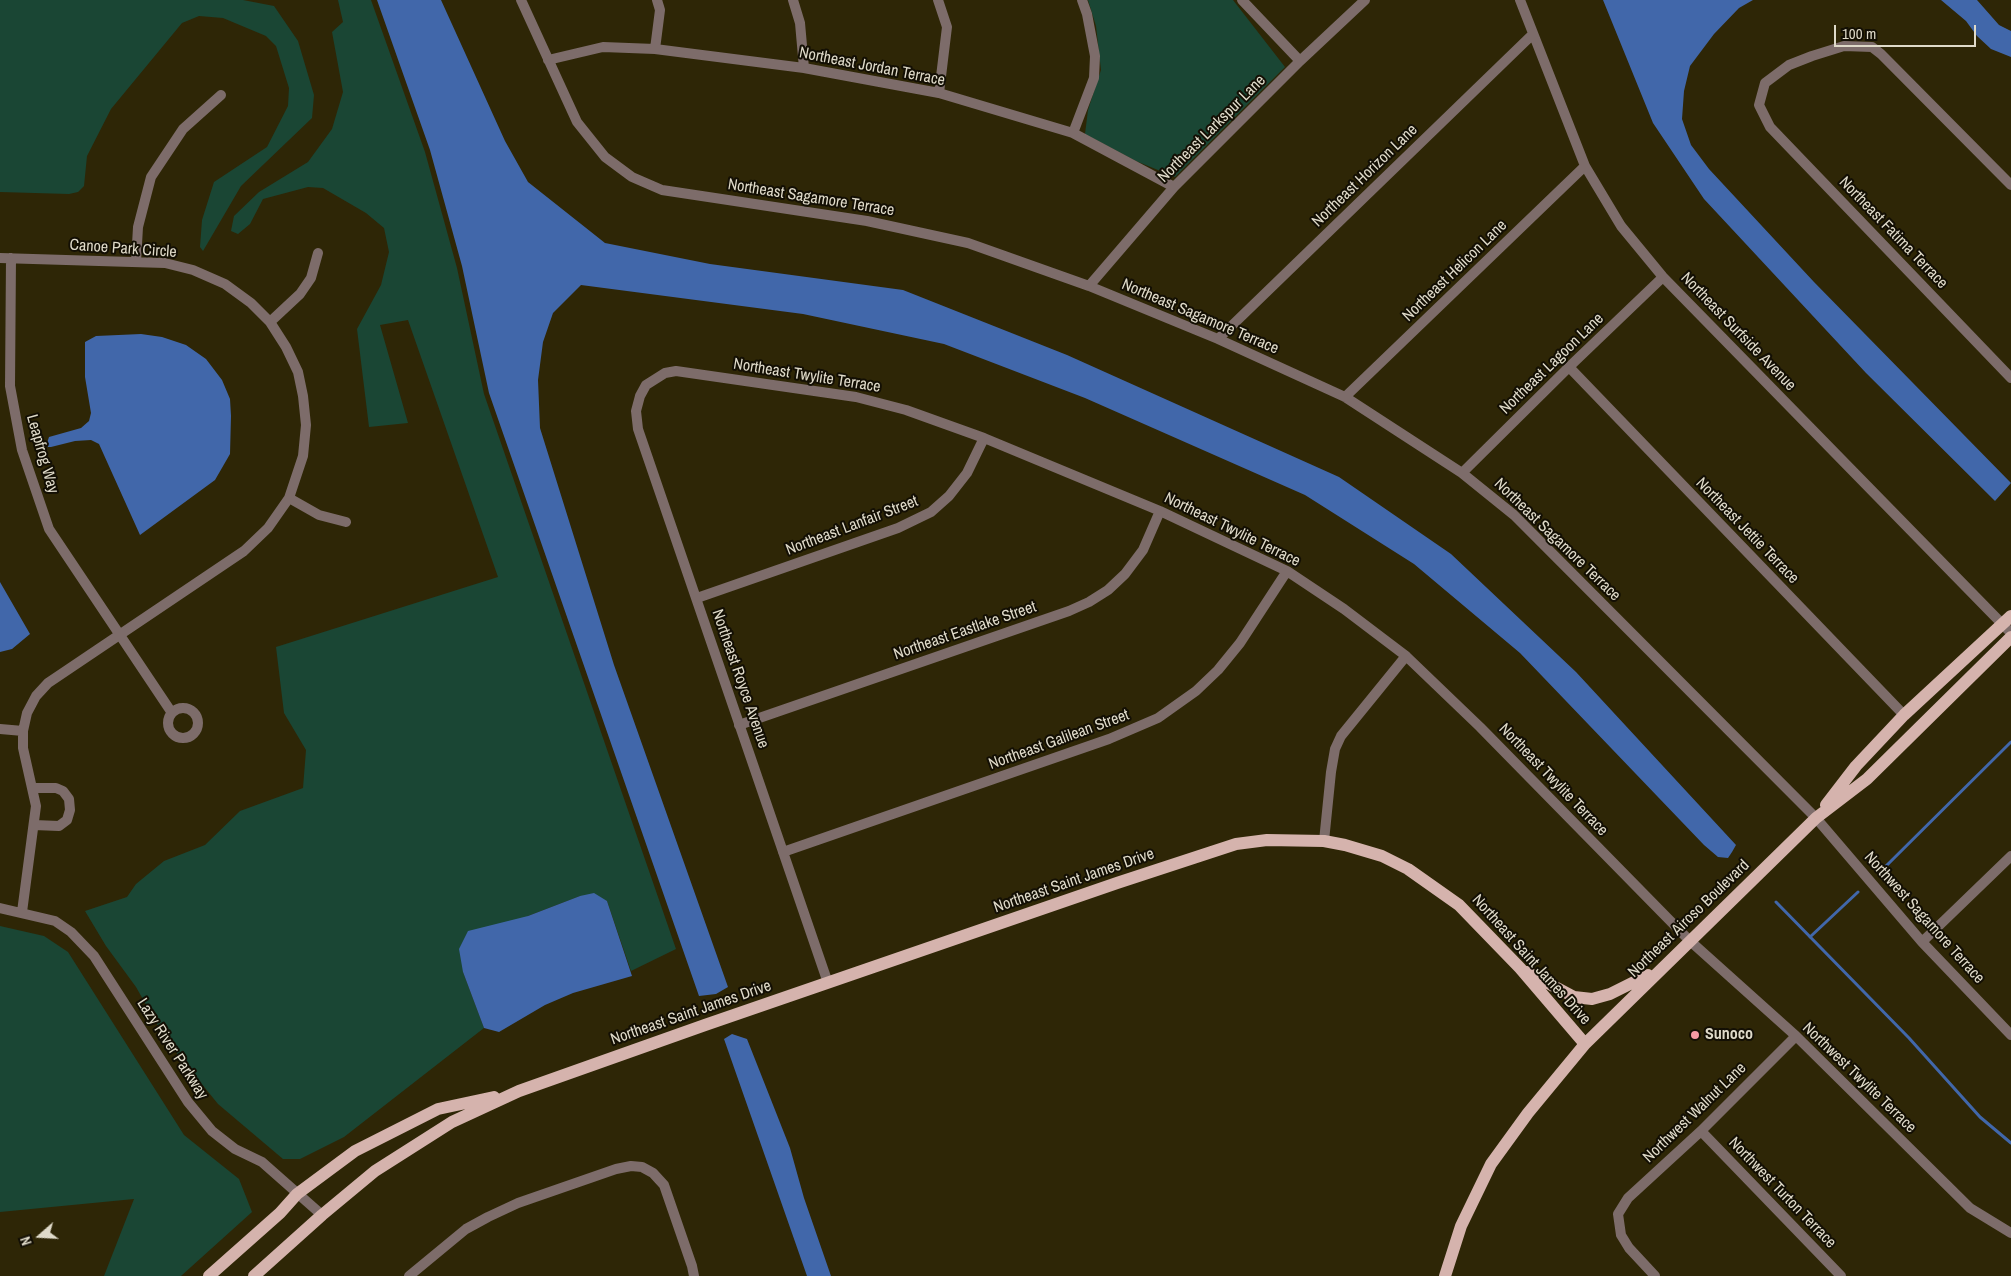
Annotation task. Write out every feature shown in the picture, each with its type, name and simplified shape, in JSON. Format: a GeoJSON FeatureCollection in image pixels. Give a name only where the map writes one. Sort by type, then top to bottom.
{"type":"FeatureCollection","features":[{"type":"Feature","properties":{"kind":"main road","name":"Northeast Airoso Boulevard"},"geometry":{"type":"LineString","coordinates":[[1816,818],[1856,766],[1904,715],[2009,627]]}},
{"type":"Feature","properties":{"kind":"main road","name":"Northeast Airoso Boulevard"},"geometry":{"type":"LineString","coordinates":[[1444,1276],[1462,1226],[1491,1164],[1534,1105],[1585,1044],[1657,971],[1816,818],[1867,779],[2009,627]]}},
{"type":"Feature","properties":{"kind":"main road","name":"Northeast Saint James Drive"},"geometry":{"type":"LineString","coordinates":[[254,1276],[322,1215],[375,1171],[452,1122],[519,1091],[1117,883],[1236,844],[1267,840],[1324,841],[1345,845],[1382,856],[1430,882],[1459,904],[1520,968],[1585,1044]]}},
{"type":"Feature","properties":{"kind":"main road"},"geometry":{"type":"LineString","coordinates":[[1520,968],[1574,996],[1592,999],[1610,994],[1657,971]]}},
{"type":"Feature","properties":{"kind":"main road","name":"Northeast Saint James Drive"},"geometry":{"type":"LineString","coordinates":[[209,1276],[280,1213],[297,1194],[355,1151],[438,1109],[519,1091]]}},
{"type":"Feature","properties":{"kind":"street","name":"Northeast Sagamore Terrace"},"geometry":{"type":"LineString","coordinates":[[520,0],[577,122],[605,157],[632,177],[662,190],[867,221],[968,243],[1089,286],[1218,339],[1345,397],[1462,473],[1514,516],[1816,818]]}},
{"type":"Feature","properties":{"kind":"street"},"geometry":{"type":"LineString","coordinates":[[655,49],[660,10],[656,0]]}},
{"type":"Feature","properties":{"kind":"street"},"geometry":{"type":"LineString","coordinates":[[793,0],[800,23],[804,68]]}},
{"type":"Feature","properties":{"kind":"street"},"geometry":{"type":"LineString","coordinates":[[938,0],[947,26],[939,93]]}},
{"type":"Feature","properties":{"kind":"street"},"geometry":{"type":"LineString","coordinates":[[1072,133],[1094,78],[1094,56],[1087,14],[1082,0]]}},
{"type":"Feature","properties":{"kind":"street"},"geometry":{"type":"LineString","coordinates":[[1242,0],[1300,61]]}},
{"type":"Feature","properties":{"kind":"street","name":"Northeast Larkspur Lane"},"geometry":{"type":"LineString","coordinates":[[1089,286],[1174,187],[1300,61],[1366,0]]}},
{"type":"Feature","properties":{"kind":"street","name":"Northeast Surfside Avenue"},"geometry":{"type":"LineString","coordinates":[[1520,0],[1585,166],[1621,226],[1663,278],[2009,627]]}},
{"type":"Feature","properties":{"kind":"street","name":"Northeast Horizon Lane"},"geometry":{"type":"LineString","coordinates":[[1218,339],[1533,34]]}},
{"type":"Feature","properties":{"kind":"street","name":"Northeast Fatima Terrace"},"geometry":{"type":"LineString","coordinates":[[2011,185],[1872,47],[1844,46],[1789,65],[1765,83],[1759,105],[1770,127],[2011,378]]}},
{"type":"Feature","properties":{"kind":"street","name":"Northeast Jordan Terrace"},"geometry":{"type":"LineString","coordinates":[[548,60],[603,47],[655,49],[804,68],[939,93],[1072,133],[1174,187]]}},
{"type":"Feature","properties":{"kind":"street"},"geometry":{"type":"LineString","coordinates":[[136,262],[138,227],[151,176],[183,128],[221,95]]}},
{"type":"Feature","properties":{"kind":"street","name":"Northeast Helicon Lane"},"geometry":{"type":"LineString","coordinates":[[1345,397],[1585,166]]}},
{"type":"Feature","properties":{"kind":"street"},"geometry":{"type":"LineString","coordinates":[[270,322],[300,294],[311,278],[318,253]]}},
{"type":"Feature","properties":{"kind":"street","name":"Canoe Park Circle"},"geometry":{"type":"LineString","coordinates":[[0,258],[165,263],[193,270],[225,284],[251,303],[270,322],[294,364],[303,396],[306,425],[303,456],[289,498],[268,528],[244,551],[48,684],[36,696],[27,713],[23,732]]}},
{"type":"Feature","properties":{"kind":"street","name":"Leapfrog Way"},"geometry":{"type":"LineString","coordinates":[[11,258],[10,386],[22,450],[49,529],[172,713]]}},
{"type":"Feature","properties":{"kind":"street","name":"Northeast Lagoon Lane"},"geometry":{"type":"LineString","coordinates":[[1462,473],[1569,367],[1663,278]]}},
{"type":"Feature","properties":{"kind":"street","name":"Northeast Jettie Terrace"},"geometry":{"type":"LineString","coordinates":[[1569,367],[1904,715]]}},
{"type":"Feature","properties":{"kind":"street","name":"Northeast Twylite Terrace"},"geometry":{"type":"LineString","coordinates":[[646,385],[665,373],[676,371],[856,396],[906,410],[984,438],[1160,511],[1287,571],[1344,609],[1406,656],[1480,727],[1689,940]]}},
{"type":"Feature","properties":{"kind":"street","name":"Northeast Royce Avenue"},"geometry":{"type":"LineString","coordinates":[[646,385],[640,396],[636,411],[638,429],[828,983]]}},
{"type":"Feature","properties":{"kind":"street","name":"Northeast Lanfair Street"},"geometry":{"type":"LineString","coordinates":[[696,598],[898,528],[931,512],[949,496],[967,473],[984,438]]}},
{"type":"Feature","properties":{"kind":"street"},"geometry":{"type":"LineString","coordinates":[[289,498],[319,515],[346,522]]}},
{"type":"Feature","properties":{"kind":"street","name":"Northeast Eastlake Street"},"geometry":{"type":"LineString","coordinates":[[739,725],[1069,611],[1089,602],[1108,590],[1125,574],[1143,550],[1160,511]]}},
{"type":"Feature","properties":{"kind":"street","name":"Northeast Galilean Street"},"geometry":{"type":"LineString","coordinates":[[783,852],[1109,739],[1158,718],[1196,690],[1218,670],[1240,643],[1287,571]]}},
{"type":"Feature","properties":{"kind":"street"},"geometry":{"type":"LineString","coordinates":[[1324,841],[1330,772],[1335,749],[1341,736],[1406,656]]}},
{"type":"Feature","properties":{"kind":"street"},"geometry":{"type":"LineString","coordinates":[[0,729],[23,732],[23,748],[34,788],[36,806],[22,912]]}},
{"type":"Feature","properties":{"kind":"street"},"geometry":{"type":"LineString","coordinates":[[34,788],[60,790],[66,794],[70,804],[69,817],[61,825],[34,825]]}},
{"type":"Feature","properties":{"kind":"street","name":"Northwest Sagamore Terrace"},"geometry":{"type":"LineString","coordinates":[[1816,818],[1922,942],[2011,1035]]}},
{"type":"Feature","properties":{"kind":"street"},"geometry":{"type":"LineString","coordinates":[[1922,942],[2011,856]]}},
{"type":"Feature","properties":{"kind":"street","name":"Lazy River Parkway"},"geometry":{"type":"LineString","coordinates":[[0,908],[55,921],[72,932],[94,956],[188,1102],[212,1131],[235,1150],[262,1162],[322,1215]]}},
{"type":"Feature","properties":{"kind":"street","name":"Northwest Twylite Terrace"},"geometry":{"type":"LineString","coordinates":[[1689,940],[1796,1036],[1970,1208],[2011,1234]]}},
{"type":"Feature","properties":{"kind":"street","name":"Northwest Walnut Lane"},"geometry":{"type":"LineString","coordinates":[[1655,1276],[1628,1248],[1621,1235],[1618,1214],[1628,1198],[1700,1131],[1796,1036]]}},
{"type":"Feature","properties":{"kind":"street","name":"Northwest Turton Terrace"},"geometry":{"type":"LineString","coordinates":[[1700,1131],[1841,1276]]}},
{"type":"Feature","properties":{"kind":"street"},"geometry":{"type":"LineString","coordinates":[[409,1276],[466,1229],[488,1216],[518,1203],[598,1175],[631,1166],[642,1168],[652,1174],[664,1186],[694,1276]]}},
{"type":"Feature","properties":{"kind":"green space"},"geometry":{"type":"Polygon","coordinates":[[[0,0],[243,0],[274,6],[298,41],[314,95],[312,118],[241,186],[203,251],[200,247],[202,220],[214,182],[267,147],[288,106],[289,88],[276,46],[266,36],[223,18],[199,16],[182,23],[111,109],[87,156],[84,186],[78,192],[69,194],[0,192],[0,0]]]}},
{"type":"Feature","properties":{"kind":"green space"},"geometry":{"type":"Polygon","coordinates":[[[338,0],[371,0],[425,152],[457,268],[484,394],[676,949],[631,971],[607,901],[580,896],[528,916],[463,972],[484,1028],[344,1137],[300,1159],[283,1159],[218,1104],[166,1040],[136,987],[106,946],[85,911],[127,897],[136,884],[164,861],[205,845],[240,811],[303,788],[306,750],[284,713],[276,647],[498,577],[408,320],[380,325],[408,423],[369,427],[357,329],[381,285],[389,252],[384,228],[366,213],[323,188],[308,187],[263,199],[250,224],[238,234],[231,231],[234,216],[259,192],[308,162],[332,129],[343,92],[332,32],[343,22],[338,0]]]}},
{"type":"Feature","properties":{"kind":"green space"},"geometry":{"type":"Polygon","coordinates":[[[1088,0],[1233,0],[1285,67],[1175,177],[1136,161],[1085,134],[1088,110],[1101,70],[1096,26],[1088,0]]]}},
{"type":"Feature","properties":{"kind":"green space"},"geometry":{"type":"Polygon","coordinates":[[[0,926],[44,936],[68,952],[184,1135],[239,1179],[252,1212],[181,1276],[104,1276],[134,1199],[0,1212],[0,926]]]}},
{"type":"Feature","properties":{"kind":"water"},"geometry":{"type":"Polygon","coordinates":[[[377,0],[441,0],[505,141],[528,182],[605,243],[710,264],[903,290],[1067,355],[1339,477],[1451,554],[1576,672],[1736,845],[1732,852],[1728,858],[1718,857],[1704,845],[1520,653],[1414,564],[1305,495],[1085,398],[944,344],[803,314],[581,285],[553,313],[543,342],[538,380],[540,428],[614,665],[728,987],[716,994],[699,996],[489,393],[462,266],[430,150],[377,0]]]}},
{"type":"Feature","properties":{"kind":"water"},"geometry":{"type":"Polygon","coordinates":[[[1603,0],[1753,0],[1739,8],[1714,34],[1690,66],[1684,91],[1682,119],[1691,145],[1709,169],[1814,282],[2011,483],[1995,501],[1866,373],[1704,199],[1653,123],[1603,0]]]}},
{"type":"Feature","properties":{"kind":"water"},"geometry":{"type":"Polygon","coordinates":[[[1941,0],[1977,0],[1999,25],[2011,31],[2011,57],[1991,49],[1977,36],[1966,21],[1941,0]]]}},
{"type":"Feature","properties":{"kind":"water"},"geometry":{"type":"Polygon","coordinates":[[[141,334],[162,337],[186,345],[206,359],[222,380],[230,399],[231,416],[230,454],[215,480],[140,535],[99,444],[91,440],[75,441],[48,447],[47,443],[49,437],[81,428],[89,421],[91,413],[85,377],[85,342],[96,336],[141,334]]]}},
{"type":"Feature","properties":{"kind":"water"},"geometry":{"type":"Polygon","coordinates":[[[0,582],[30,634],[12,649],[0,652],[0,582]]]}},
{"type":"Feature","properties":{"kind":"water"},"geometry":{"type":"Polygon","coordinates":[[[594,893],[607,901],[632,976],[573,993],[545,1005],[499,1032],[484,1028],[463,972],[459,949],[468,931],[528,916],[580,896],[594,893]]]}},
{"type":"Feature","properties":{"kind":"water"},"geometry":{"type":"Polygon","coordinates":[[[732,1034],[747,1039],[790,1148],[804,1198],[831,1276],[807,1276],[724,1039],[732,1034]]]}},
{"type":"Feature","properties":{"kind":"waterway"},"geometry":{"type":"LineString","coordinates":[[1881,871],[2011,742]]}},
{"type":"Feature","properties":{"kind":"waterway"},"geometry":{"type":"LineString","coordinates":[[1810,937],[1858,892]]}},
{"type":"Feature","properties":{"kind":"waterway"},"geometry":{"type":"LineString","coordinates":[[1776,902],[1909,1038],[1980,1117],[2011,1143]]}},
{"type":"Feature","properties":{"kind":"place","name":"Sunoco"},"geometry":{"type":"Point","coordinates":[1695,1035]}}]}
